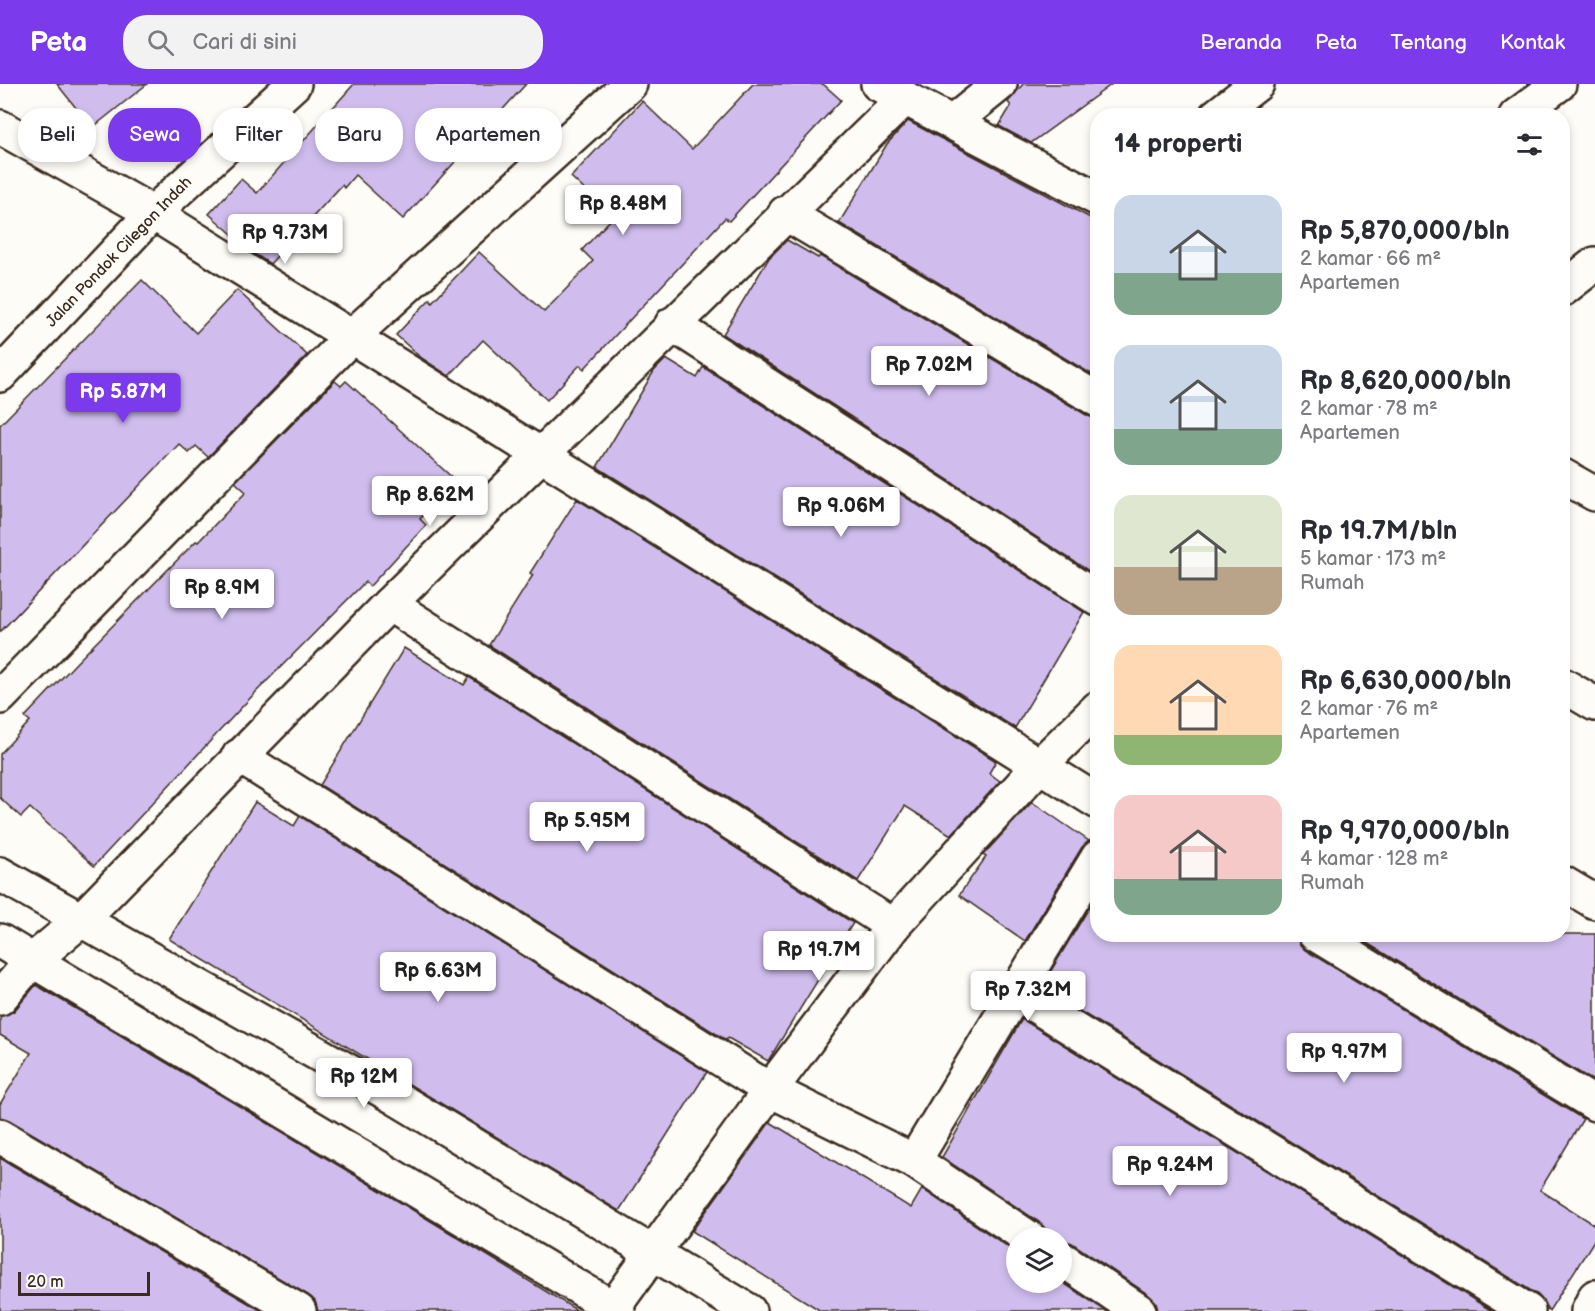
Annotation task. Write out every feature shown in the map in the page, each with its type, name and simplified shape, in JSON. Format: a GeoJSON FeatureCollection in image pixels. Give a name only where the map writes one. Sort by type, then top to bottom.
{"type":"FeatureCollection","features":[{"type":"Feature","properties":{"kind":"street","name":"Jalan Pondok Cilegon Indah"},"geometry":{"type":"LineString","coordinates":[[0,375],[153,213],[294,84]]}},
{"type":"Feature","properties":{"kind":"street"},"geometry":{"type":"LineString","coordinates":[[0,697],[351,338],[630,84]]}},
{"type":"Feature","properties":{"kind":"street"},"geometry":{"type":"LineString","coordinates":[[953,122],[1000,84]]}},
{"type":"Feature","properties":{"kind":"street"},"geometry":{"type":"LineString","coordinates":[[1226,108],[1257,84]]}},
{"type":"Feature","properties":{"kind":"street"},"geometry":{"type":"LineString","coordinates":[[1526,108],[1559,84]]}},
{"type":"Feature","properties":{"kind":"street"},"geometry":{"type":"LineString","coordinates":[[0,998],[33,961],[81,920],[389,604],[785,213],[891,91],[1090,196]]}},
{"type":"Feature","properties":{"kind":"street"},"geometry":{"type":"LineString","coordinates":[[0,127],[153,213],[1090,797]]}},
{"type":"Feature","properties":{"kind":"street"},"geometry":{"type":"LineString","coordinates":[[785,213],[1090,395]]}},
{"type":"Feature","properties":{"kind":"street"},"geometry":{"type":"LineString","coordinates":[[1570,284],[1595,264]]}},
{"type":"Feature","properties":{"kind":"street"},"geometry":{"type":"LineString","coordinates":[[672,324],[1090,594]]}},
{"type":"Feature","properties":{"kind":"street"},"geometry":{"type":"LineString","coordinates":[[1570,479],[1594,491]]}},
{"type":"Feature","properties":{"kind":"street"},"geometry":{"type":"LineString","coordinates":[[389,604],[893,926]]}},
{"type":"Feature","properties":{"kind":"street"},"geometry":{"type":"LineString","coordinates":[[1570,689],[1595,704]]}},
{"type":"Feature","properties":{"kind":"street"},"geometry":{"type":"LineString","coordinates":[[0,941],[614,1310],[653,1251],[893,926],[1040,765],[1090,716]]}},
{"type":"Feature","properties":{"kind":"street"},"geometry":{"type":"LineString","coordinates":[[239,756],[770,1090],[914,1161],[1013,1227]]}},
{"type":"Feature","properties":{"kind":"street"},"geometry":{"type":"LineString","coordinates":[[914,1161],[1090,870]]}},
{"type":"Feature","properties":{"kind":"street"},"geometry":{"type":"LineString","coordinates":[[0,874],[396,1098],[749,1311]]}},
{"type":"Feature","properties":{"kind":"street"},"geometry":{"type":"LineString","coordinates":[[1570,887],[1595,902]]}},
{"type":"Feature","properties":{"kind":"street"},"geometry":{"type":"LineString","coordinates":[[1328,942],[1595,1104]]}},
{"type":"Feature","properties":{"kind":"street"},"geometry":{"type":"LineString","coordinates":[[1016,993],[1528,1311]]}},
{"type":"Feature","properties":{"kind":"street"},"geometry":{"type":"LineString","coordinates":[[0,1136],[299,1311]]}},
{"type":"Feature","properties":{"kind":"street"},"geometry":{"type":"LineString","coordinates":[[1072,1266],[1139,1311]]}},
{"type":"Feature","properties":{"kind":"street"},"geometry":{"type":"LineString","coordinates":[[1588,1311],[1595,1297]]}},
{"type":"Feature","properties":{"kind":"building"},"geometry":{"type":"Polygon","coordinates":[[[57,84],[147,84],[117,108],[108,108],[108,115],[96,125],[96,108],[76,108],[57,84]]]}},
{"type":"Feature","properties":{"kind":"building"},"geometry":{"type":"Polygon","coordinates":[[[354,84],[526,84],[504,108],[415,108],[415,162],[455,162],[403,219],[355,175],[344,188],[342,185],[270,264],[256,255],[209,214],[241,179],[257,193],[285,162],[303,162],[303,141],[315,128],[315,162],[403,162],[403,108],[333,108],[354,84]]]}},
{"type":"Feature","properties":{"kind":"building"},"geometry":{"type":"Polygon","coordinates":[[[753,84],[823,84],[841,100],[729,221],[725,218],[584,369],[580,365],[547,400],[483,340],[449,376],[420,357],[396,335],[430,299],[432,302],[479,252],[544,312],[593,261],[582,250],[613,217],[571,177],[642,101],[692,149],[753,84]]]}},
{"type":"Feature","properties":{"kind":"building"},"geometry":{"type":"Polygon","coordinates":[[[1023,84],[1112,84],[1031,143],[999,126],[1011,106],[1008,102],[1023,84]]]}},
{"type":"Feature","properties":{"kind":"building"},"geometry":{"type":"Polygon","coordinates":[[[908,121],[1090,218],[1090,373],[839,223],[887,144],[908,121]]]}},
{"type":"Feature","properties":{"kind":"building"},"geometry":{"type":"Polygon","coordinates":[[[787,240],[818,258],[820,256],[1090,417],[1090,572],[723,334],[769,258],[787,240]]]}},
{"type":"Feature","properties":{"kind":"building"},"geometry":{"type":"Polygon","coordinates":[[[142,280],[196,333],[237,290],[307,355],[208,457],[196,446],[189,453],[179,444],[0,632],[0,425],[142,280]]]}},
{"type":"Feature","properties":{"kind":"building"},"geometry":{"type":"Polygon","coordinates":[[[666,359],[697,378],[703,367],[1084,612],[1015,728],[597,467],[654,371],[666,359]]]}},
{"type":"Feature","properties":{"kind":"building"},"geometry":{"type":"Polygon","coordinates":[[[335,381],[341,386],[346,381],[456,481],[420,519],[426,525],[370,586],[365,582],[254,694],[94,866],[30,808],[21,817],[0,798],[0,754],[30,721],[25,717],[246,492],[235,482],[335,381]]]}},
{"type":"Feature","properties":{"kind":"building"},"geometry":{"type":"Polygon","coordinates":[[[577,499],[996,761],[989,773],[1000,781],[951,835],[905,806],[858,881],[489,645],[533,575],[530,573],[577,499]]]}},
{"type":"Feature","properties":{"kind":"building"},"geometry":{"type":"Polygon","coordinates":[[[404,648],[464,685],[469,677],[853,923],[768,1061],[728,1038],[726,1040],[320,785],[404,648]]]}},
{"type":"Feature","properties":{"kind":"building"},"geometry":{"type":"Polygon","coordinates":[[[255,802],[294,826],[300,816],[707,1072],[619,1211],[169,939],[255,802]]]}},
{"type":"Feature","properties":{"kind":"building"},"geometry":{"type":"Polygon","coordinates":[[[1032,802],[1089,841],[1082,847],[1025,941],[959,895],[986,857],[983,855],[1032,802]]]}},
{"type":"Feature","properties":{"kind":"building"},"geometry":{"type":"Polygon","coordinates":[[[1090,906],[1090,942],[1299,942],[1305,950],[1583,1119],[1540,1190],[1595,1225],[1595,1239],[1549,1311],[1538,1295],[1041,987],[1090,906]]]}},
{"type":"Feature","properties":{"kind":"building"},"geometry":{"type":"Polygon","coordinates":[[[1570,934],[1595,934],[1595,1082],[1365,942],[1570,942],[1570,934]]]}},
{"type":"Feature","properties":{"kind":"building"},"geometry":{"type":"Polygon","coordinates":[[[36,985],[578,1311],[318,1311],[315,1301],[308,1295],[9,1120],[0,1117],[0,1104],[31,1053],[0,1035],[0,1016],[14,1011],[36,985]]]}},
{"type":"Feature","properties":{"kind":"building"},"geometry":{"type":"Polygon","coordinates":[[[1022,1019],[1492,1311],[1158,1311],[1156,1302],[1149,1295],[1072,1243],[1072,1227],[1044,1227],[942,1157],[1022,1019]]]}},
{"type":"Feature","properties":{"kind":"building"},"geometry":{"type":"Polygon","coordinates":[[[770,1122],[911,1208],[922,1189],[1006,1246],[1006,1293],[1072,1293],[1072,1289],[1106,1311],[821,1311],[692,1231],[770,1122]]]}},
{"type":"Feature","properties":{"kind":"building"},"geometry":{"type":"Polygon","coordinates":[[[0,1158],[262,1311],[0,1311],[0,1158]]]}}]}
